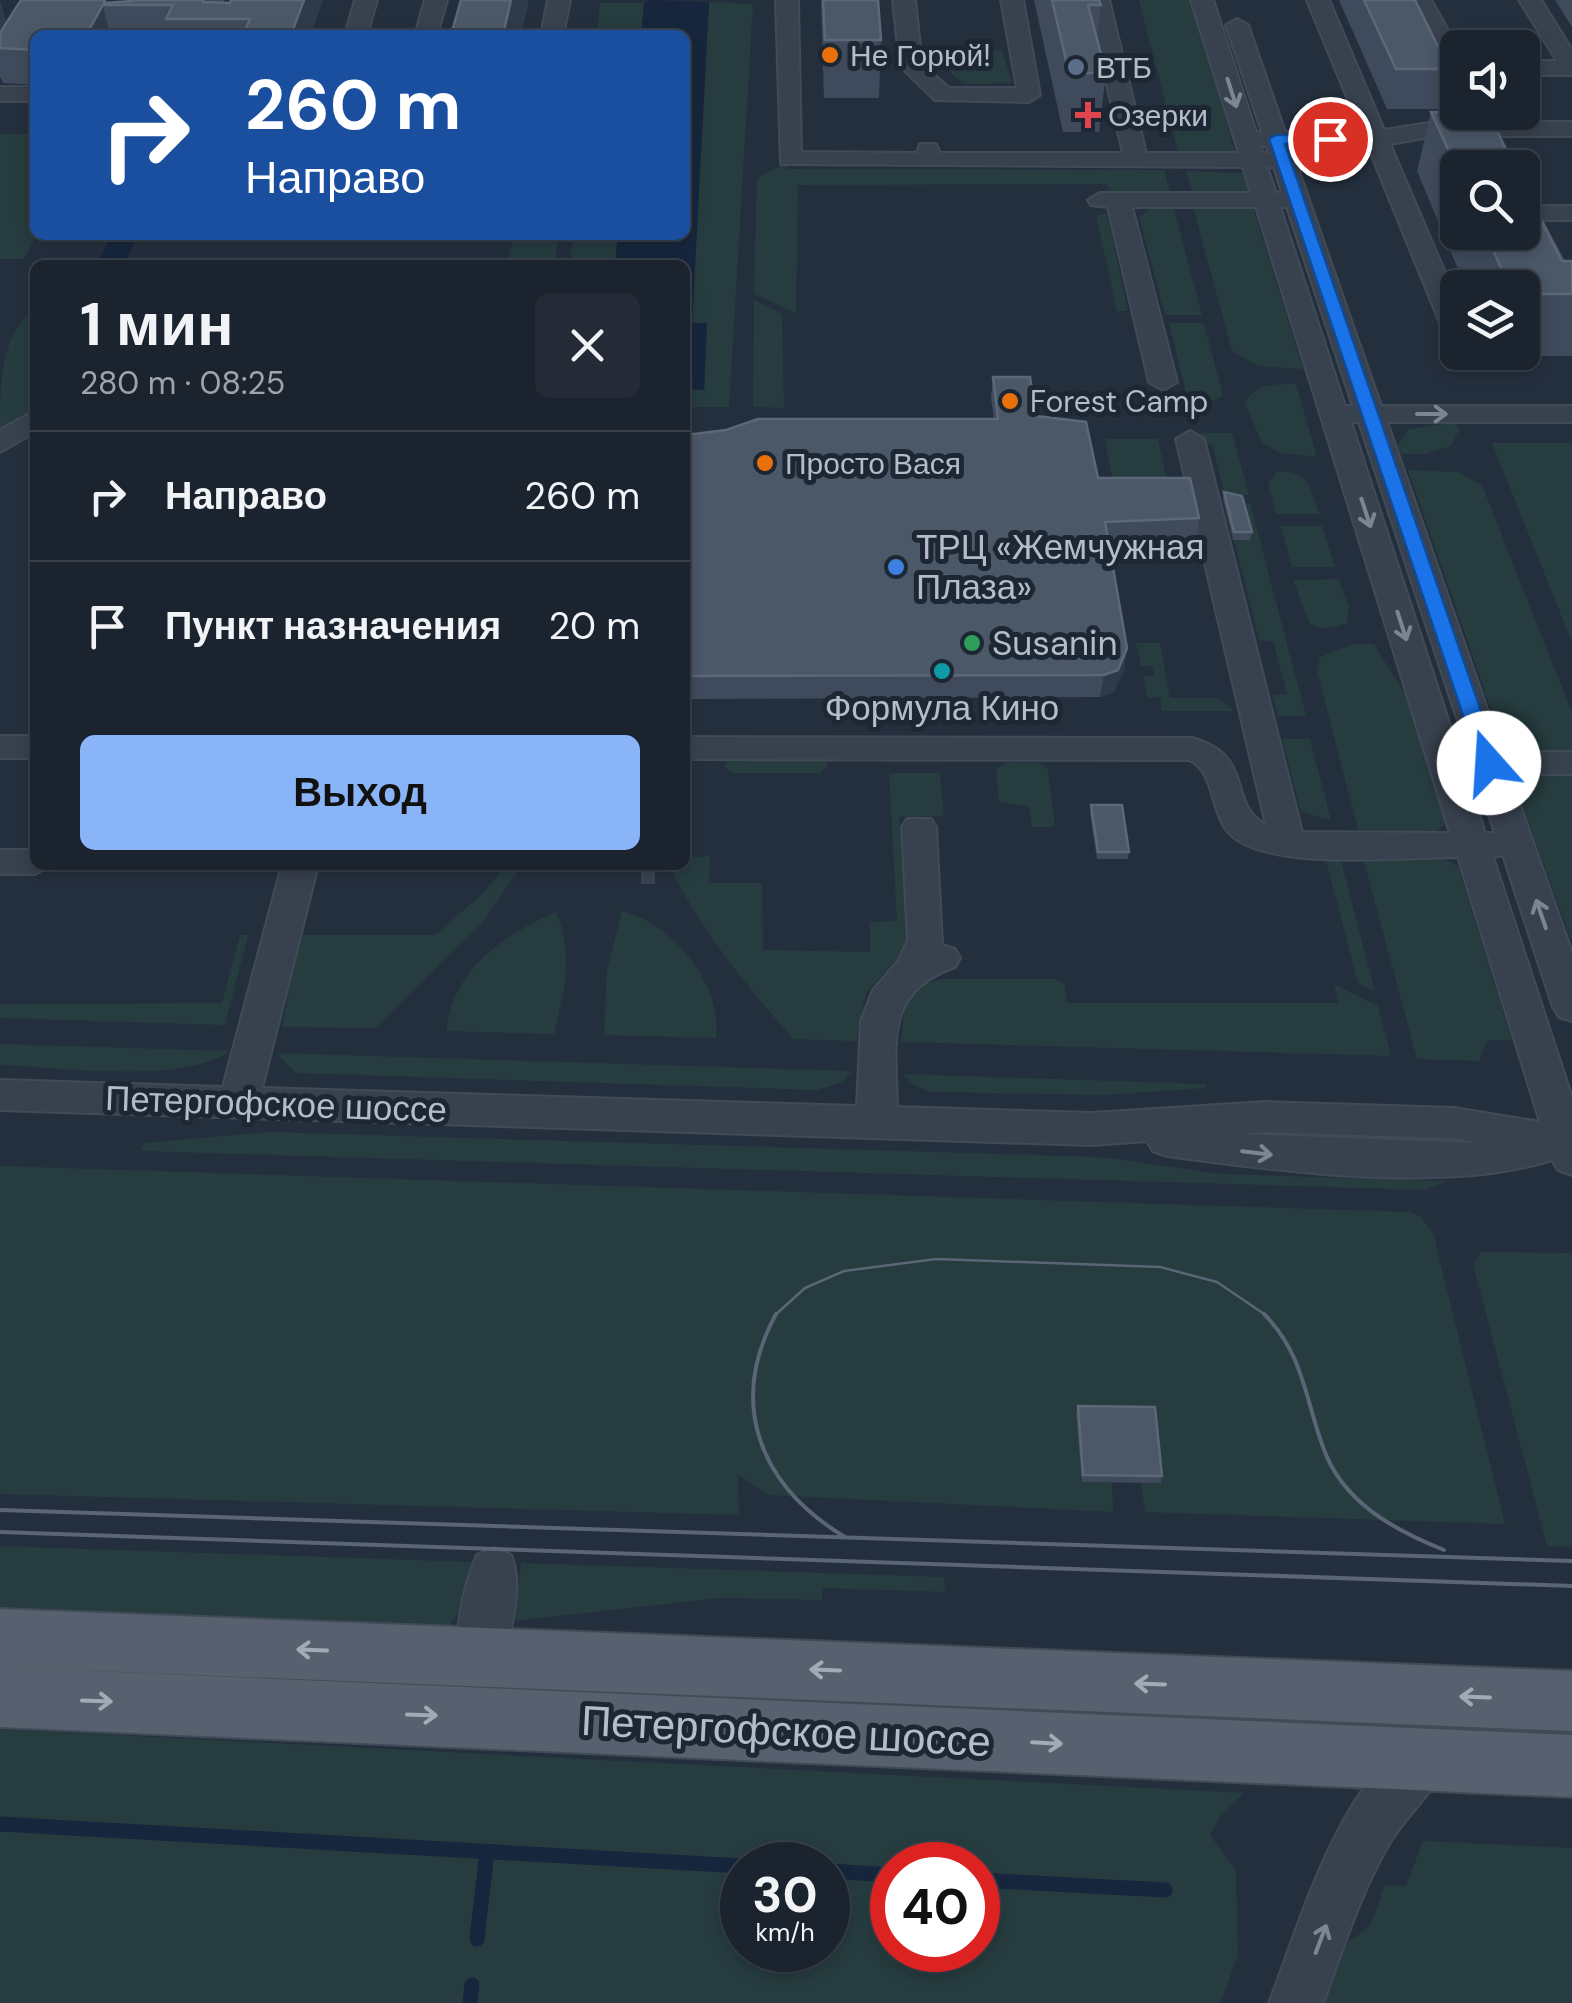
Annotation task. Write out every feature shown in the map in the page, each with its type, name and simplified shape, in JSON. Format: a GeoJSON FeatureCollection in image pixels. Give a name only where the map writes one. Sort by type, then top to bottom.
{"type":"FeatureCollection","features":[{"type":"Feature","properties":{"kind":"main road","name":"Петергофское шоссе"},"geometry":{"type":"LineString","coordinates":[[0,1638],[1572,1702]]}},
{"type":"Feature","properties":{"kind":"main road","name":"Петергофское шоссе"},"geometry":{"type":"LineString","coordinates":[[0,1697],[1572,1766]]}},
{"type":"Feature","properties":{"kind":"street"},"geometry":{"type":"LineString","coordinates":[[357,30],[366,0]]}},
{"type":"Feature","properties":{"kind":"street"},"geometry":{"type":"LineString","coordinates":[[427,30],[436,0]]}},
{"type":"Feature","properties":{"kind":"street"},"geometry":{"type":"LineString","coordinates":[[553,30],[559,0]]}},
{"type":"Feature","properties":{"kind":"street"},"geometry":{"type":"LineString","coordinates":[[787,0],[789,159],[928,154],[1136,160],[1280,150],[1435,129],[1572,130]]}},
{"type":"Feature","properties":{"kind":"street"},"geometry":{"type":"LineString","coordinates":[[904,0],[911,66],[943,96],[1029,96],[1012,0]]}},
{"type":"Feature","properties":{"kind":"street"},"geometry":{"type":"LineString","coordinates":[[1202,0],[1570,1149]]}},
{"type":"Feature","properties":{"kind":"street"},"geometry":{"type":"LineString","coordinates":[[1228,0],[1572,1006]]}},
{"type":"Feature","properties":{"kind":"street"},"geometry":{"type":"LineString","coordinates":[[1318,0],[1388,138],[1440,284]]}},
{"type":"Feature","properties":{"kind":"street"},"geometry":{"type":"LineString","coordinates":[[1420,0],[1440,36]]}},
{"type":"Feature","properties":{"kind":"street"},"geometry":{"type":"LineString","coordinates":[[1530,0],[1572,68]]}},
{"type":"Feature","properties":{"kind":"street"},"geometry":{"type":"LineString","coordinates":[[1069,9],[1099,4],[1136,160]]}},
{"type":"Feature","properties":{"kind":"street"},"geometry":{"type":"LineString","coordinates":[[1540,68],[1572,68]]}},
{"type":"Feature","properties":{"kind":"street"},"geometry":{"type":"LineString","coordinates":[[0,94],[30,94]]}},
{"type":"Feature","properties":{"kind":"street"},"geometry":{"type":"LineString","coordinates":[[1388,138],[1435,151],[1572,152]]}},
{"type":"Feature","properties":{"kind":"street"},"geometry":{"type":"LineString","coordinates":[[1163,382],[1109,200],[1297,200]]}},
{"type":"Feature","properties":{"kind":"street"},"geometry":{"type":"LineString","coordinates":[[1571,308],[1526,212],[1572,212]]}},
{"type":"Feature","properties":{"kind":"street"},"geometry":{"type":"LineString","coordinates":[[1334,414],[1572,414]]}},
{"type":"Feature","properties":{"kind":"street"},"geometry":{"type":"LineString","coordinates":[[0,445],[30,423]]}},
{"type":"Feature","properties":{"kind":"street"},"geometry":{"type":"LineString","coordinates":[[1190,439],[1288,844]]}},
{"type":"Feature","properties":{"kind":"street"},"geometry":{"type":"LineString","coordinates":[[0,445],[30,448]]}},
{"type":"Feature","properties":{"kind":"street"},"geometry":{"type":"LineString","coordinates":[[0,747],[30,747]]}},
{"type":"Feature","properties":{"kind":"street"},"geometry":{"type":"LineString","coordinates":[[690,748],[1192,750],[1208,755],[1218,767],[1224,796],[1243,830],[1288,844],[1517,845]]}},
{"type":"Feature","properties":{"kind":"street"},"geometry":{"type":"LineString","coordinates":[[1489,763],[1572,763]]}},
{"type":"Feature","properties":{"kind":"street"},"geometry":{"type":"LineString","coordinates":[[877,1122],[882,1002],[894,980],[929,961],[919,827]]}},
{"type":"Feature","properties":{"kind":"street"},"geometry":{"type":"LineString","coordinates":[[0,862],[30,862]]}},
{"type":"Feature","properties":{"kind":"street"},"geometry":{"type":"LineString","coordinates":[[240,1102],[299,870]]}},
{"type":"Feature","properties":{"kind":"street","name":"Петергофское шоссе"},"geometry":{"type":"LineString","coordinates":[[0,1095],[1092,1129],[1269,1154],[1421,1160],[1463,1161],[1570,1149]]}},
{"type":"Feature","properties":{"kind":"street"},"geometry":{"type":"LineString","coordinates":[[480,1657],[494,1570]]}},
{"type":"Feature","properties":{"kind":"street"},"geometry":{"type":"LineString","coordinates":[[1296,2003],[1368,1826],[1390,1792],[1422,1762]]}},
{"type":"Feature","properties":{"kind":"green space"},"geometry":{"type":"Polygon","coordinates":[[[1139,0],[1192,0],[1235,152],[1178,152],[1139,0]]]}},
{"type":"Feature","properties":{"kind":"green space"},"geometry":{"type":"Polygon","coordinates":[[[709,2],[753,4],[729,407],[690,407],[690,390],[704,389],[707,324],[692,324],[709,2]]]}},
{"type":"Feature","properties":{"kind":"green space"},"geometry":{"type":"Polygon","coordinates":[[[600,3],[644,3],[641,30],[597,30],[600,3]]]}},
{"type":"Feature","properties":{"kind":"green space"},"geometry":{"type":"Polygon","coordinates":[[[936,51],[1002,51],[1012,83],[964,84],[937,62],[936,51]]]}},
{"type":"Feature","properties":{"kind":"green space"},"geometry":{"type":"Polygon","coordinates":[[[0,134],[30,134],[30,240],[34,240],[24,259],[0,259],[0,134]]]}},
{"type":"Feature","properties":{"kind":"green space"},"geometry":{"type":"Polygon","coordinates":[[[784,164],[788,169],[1164,170],[1170,193],[1110,193],[1107,184],[798,185],[796,313],[754,294],[757,178],[784,164]]]}},
{"type":"Feature","properties":{"kind":"green space"},"geometry":{"type":"Polygon","coordinates":[[[1186,171],[1245,173],[1250,192],[1193,193],[1186,171]]]}},
{"type":"Feature","properties":{"kind":"green space"},"geometry":{"type":"Polygon","coordinates":[[[1154,206],[1173,206],[1202,315],[1165,315],[1139,217],[1154,206]]]}},
{"type":"Feature","properties":{"kind":"green space"},"geometry":{"type":"Polygon","coordinates":[[[1193,207],[1253,207],[1303,369],[1258,366],[1232,351],[1193,207]]]}},
{"type":"Feature","properties":{"kind":"green space"},"geometry":{"type":"Polygon","coordinates":[[[1107,213],[1128,311],[1117,311],[1096,216],[1107,213]]]}},
{"type":"Feature","properties":{"kind":"green space"},"geometry":{"type":"Polygon","coordinates":[[[512,240],[558,240],[555,260],[509,260],[512,240]]]}},
{"type":"Feature","properties":{"kind":"green space"},"geometry":{"type":"Polygon","coordinates":[[[572,240],[618,240],[616,260],[570,260],[572,240]]]}},
{"type":"Feature","properties":{"kind":"green space"},"geometry":{"type":"Polygon","coordinates":[[[754,300],[782,314],[784,408],[753,407],[754,300]]]}},
{"type":"Feature","properties":{"kind":"green space"},"geometry":{"type":"Polygon","coordinates":[[[30,314],[30,413],[0,432],[4,363],[23,320],[30,314]]]}},
{"type":"Feature","properties":{"kind":"green space"},"geometry":{"type":"Polygon","coordinates":[[[1169,323],[1204,323],[1223,396],[1209,402],[1188,401],[1169,323]]]}},
{"type":"Feature","properties":{"kind":"green space"},"geometry":{"type":"Polygon","coordinates":[[[1296,384],[1317,457],[1280,453],[1262,443],[1245,403],[1260,388],[1296,384]]]}},
{"type":"Feature","properties":{"kind":"green space"},"geometry":{"type":"Polygon","coordinates":[[[1455,422],[1459,430],[1451,446],[1424,454],[1401,454],[1397,446],[1409,429],[1455,422]]]}},
{"type":"Feature","properties":{"kind":"green space"},"geometry":{"type":"Polygon","coordinates":[[[1196,433],[1232,433],[1249,495],[1225,495],[1212,444],[1198,444],[1196,433]]]}},
{"type":"Feature","properties":{"kind":"green space"},"geometry":{"type":"Polygon","coordinates":[[[1105,439],[1158,439],[1171,499],[1116,499],[1105,439]]]}},
{"type":"Feature","properties":{"kind":"green space"},"geometry":{"type":"Polygon","coordinates":[[[1492,443],[1572,443],[1572,642],[1492,443]]]}},
{"type":"Feature","properties":{"kind":"green space"},"geometry":{"type":"Polygon","coordinates":[[[1408,470],[1458,472],[1482,485],[1572,712],[1572,752],[1522,752],[1503,743],[1408,470]]]}},
{"type":"Feature","properties":{"kind":"green space"},"geometry":{"type":"Polygon","coordinates":[[[1277,472],[1295,474],[1307,482],[1319,514],[1276,514],[1268,484],[1277,472]]]}},
{"type":"Feature","properties":{"kind":"green space"},"geometry":{"type":"Polygon","coordinates":[[[1241,503],[1250,503],[1306,716],[1278,716],[1272,695],[1287,694],[1273,641],[1259,640],[1234,540],[1250,539],[1241,503]]]}},
{"type":"Feature","properties":{"kind":"green space"},"geometry":{"type":"Polygon","coordinates":[[[1281,526],[1322,526],[1335,567],[1292,567],[1281,526]]]}},
{"type":"Feature","properties":{"kind":"green space"},"geometry":{"type":"Polygon","coordinates":[[[1339,579],[1349,608],[1347,623],[1325,629],[1310,624],[1293,580],[1339,579]]]}},
{"type":"Feature","properties":{"kind":"green space"},"geometry":{"type":"Polygon","coordinates":[[[1136,643],[1160,643],[1170,698],[1217,698],[1235,711],[1162,711],[1160,697],[1147,698],[1143,676],[1154,676],[1153,666],[1141,666],[1136,643]]]}},
{"type":"Feature","properties":{"kind":"green space"},"geometry":{"type":"Polygon","coordinates":[[[1354,644],[1374,644],[1408,699],[1448,822],[1434,833],[1359,833],[1317,671],[1320,657],[1354,644]]]}},
{"type":"Feature","properties":{"kind":"green space"},"geometry":{"type":"Polygon","coordinates":[[[1282,739],[1310,739],[1331,820],[1301,812],[1282,739]]]}},
{"type":"Feature","properties":{"kind":"green space"},"geometry":{"type":"Polygon","coordinates":[[[728,761],[825,761],[828,765],[821,773],[731,773],[724,766],[728,761]]]}},
{"type":"Feature","properties":{"kind":"green space"},"geometry":{"type":"Polygon","coordinates":[[[1007,762],[1038,763],[1048,769],[1055,827],[1032,827],[1029,806],[999,802],[996,770],[1007,762]]]}},
{"type":"Feature","properties":{"kind":"green space"},"geometry":{"type":"Polygon","coordinates":[[[889,773],[940,773],[944,816],[899,817],[908,948],[866,993],[856,1041],[793,1039],[725,956],[672,870],[690,870],[690,858],[710,856],[709,883],[762,883],[763,950],[870,952],[870,922],[897,921],[889,773]]]}},
{"type":"Feature","properties":{"kind":"green space"},"geometry":{"type":"Polygon","coordinates":[[[1572,775],[1572,943],[1516,787],[1528,776],[1572,775]]]}},
{"type":"Feature","properties":{"kind":"green space"},"geometry":{"type":"Polygon","coordinates":[[[1324,853],[1339,853],[1375,992],[1358,983],[1324,853]]]}},
{"type":"Feature","properties":{"kind":"green space"},"geometry":{"type":"Polygon","coordinates":[[[1433,853],[1458,866],[1512,1040],[1488,1040],[1479,1061],[1417,1059],[1362,854],[1433,853]]]}},
{"type":"Feature","properties":{"kind":"green space"},"geometry":{"type":"Polygon","coordinates":[[[502,870],[519,870],[482,923],[375,1028],[282,1027],[300,935],[435,935],[481,895],[502,870]]]}},
{"type":"Feature","properties":{"kind":"green space"},"geometry":{"type":"Polygon","coordinates":[[[622,911],[659,929],[691,959],[711,997],[716,1038],[604,1035],[607,970],[622,911]]]}},
{"type":"Feature","properties":{"kind":"green space"},"geometry":{"type":"Polygon","coordinates":[[[556,912],[566,957],[554,1034],[446,1031],[459,989],[470,972],[500,943],[556,912]]]}},
{"type":"Feature","properties":{"kind":"green space"},"geometry":{"type":"Polygon","coordinates":[[[240,935],[248,935],[225,1025],[0,1018],[0,1004],[222,1003],[240,935]]]}},
{"type":"Feature","properties":{"kind":"green space"},"geometry":{"type":"Polygon","coordinates":[[[942,979],[1055,979],[1065,985],[1067,1003],[1338,1003],[1334,984],[1378,1006],[1391,1056],[901,1042],[905,998],[919,985],[942,979]]]}},
{"type":"Feature","properties":{"kind":"green space"},"geometry":{"type":"Polygon","coordinates":[[[0,1044],[229,1051],[183,1068],[119,1072],[0,1065],[0,1044]]]}},
{"type":"Feature","properties":{"kind":"green space"},"geometry":{"type":"Polygon","coordinates":[[[276,1053],[852,1071],[841,1083],[816,1090],[296,1073],[276,1053]]]}},
{"type":"Feature","properties":{"kind":"green space"},"geometry":{"type":"Polygon","coordinates":[[[903,1074],[1205,1084],[1205,1088],[1104,1095],[932,1092],[915,1086],[903,1074]]]}},
{"type":"Feature","properties":{"kind":"green space"},"geometry":{"type":"Polygon","coordinates":[[[271,1132],[1101,1157],[1221,1174],[1447,1181],[1425,1190],[141,1151],[144,1143],[271,1132]]]}},
{"type":"Feature","properties":{"kind":"green space"},"geometry":{"type":"Polygon","coordinates":[[[0,1166],[1410,1212],[1420,1216],[1433,1233],[1505,1524],[1145,1512],[1141,1483],[1161,1482],[1082,1481],[1112,1482],[1113,1512],[768,1495],[738,1475],[739,1515],[0,1494],[0,1166]]]}},
{"type":"Feature","properties":{"kind":"green space"},"geometry":{"type":"Polygon","coordinates":[[[1482,1252],[1572,1253],[1572,1547],[1547,1546],[1473,1264],[1482,1252]]]}},
{"type":"Feature","properties":{"kind":"green space"},"geometry":{"type":"Polygon","coordinates":[[[0,1546],[472,1562],[463,1606],[444,1633],[0,1614],[0,1546]]]}},
{"type":"Feature","properties":{"kind":"green space"},"geometry":{"type":"Polygon","coordinates":[[[521,1563],[944,1577],[945,1592],[823,1588],[822,1600],[721,1598],[513,1621],[521,1563]]]}},
{"type":"Feature","properties":{"kind":"green space"},"geometry":{"type":"Polygon","coordinates":[[[0,1729],[1244,1793],[1221,1816],[1210,1835],[1236,1870],[1238,1956],[1220,2003],[0,2003],[0,1729]]]}},
{"type":"Feature","properties":{"kind":"green space"},"geometry":{"type":"Polygon","coordinates":[[[1423,1841],[1572,1848],[1572,2003],[1324,2003],[1347,1943],[1370,1926],[1385,1885],[1406,1886],[1423,1841]]]}},
{"type":"Feature","properties":{"kind":"water"},"geometry":{"type":"Polygon","coordinates":[[[709,2],[692,323],[707,323],[704,390],[693,390],[690,380],[690,260],[616,260],[618,240],[690,240],[690,30],[641,30],[644,3],[709,2]]]}},
{"type":"Feature","properties":{"kind":"building"},"geometry":{"type":"Polygon","coordinates":[[[21,0],[304,0],[293,30],[245,30],[250,19],[166,19],[173,5],[103,5],[89,30],[30,30],[30,50],[0,48],[0,33],[21,0]]]}},
{"type":"Feature","properties":{"kind":"building"},"geometry":{"type":"Polygon","coordinates":[[[461,0],[511,0],[504,30],[452,30],[461,0]]]}},
{"type":"Feature","properties":{"kind":"building"},"geometry":{"type":"Polygon","coordinates":[[[823,0],[878,0],[881,40],[825,40],[823,0]]]}},
{"type":"Feature","properties":{"kind":"building"},"geometry":{"type":"Polygon","coordinates":[[[1052,0],[1099,0],[1101,5],[1088,5],[1106,73],[1069,73],[1052,0]]]}},
{"type":"Feature","properties":{"kind":"building"},"geometry":{"type":"Polygon","coordinates":[[[1364,0],[1415,0],[1440,51],[1440,69],[1396,69],[1364,0]]]}},
{"type":"Feature","properties":{"kind":"building"},"geometry":{"type":"Polygon","coordinates":[[[1431,112],[1440,112],[1440,130],[1497,130],[1506,150],[1448,150],[1431,112]]]}},
{"type":"Feature","properties":{"kind":"building"},"geometry":{"type":"Polygon","coordinates":[[[1540,218],[1562,261],[1572,261],[1572,294],[1540,294],[1540,270],[1502,270],[1493,250],[1540,250],[1540,218]]]}},
{"type":"Feature","properties":{"kind":"building","name":"ТРЦ «Жемчужная Плаза»"},"geometry":{"type":"Polygon","coordinates":[[[993,377],[1030,377],[1036,416],[1086,422],[1098,478],[1190,478],[1199,518],[1105,522],[1127,648],[1118,670],[1104,675],[690,676],[690,434],[726,430],[758,419],[998,419],[993,377]]]}},
{"type":"Feature","properties":{"kind":"building"},"geometry":{"type":"Polygon","coordinates":[[[1224,492],[1242,496],[1252,532],[1234,532],[1224,492]]]}},
{"type":"Feature","properties":{"kind":"building"},"geometry":{"type":"Polygon","coordinates":[[[1091,805],[1122,805],[1129,852],[1098,852],[1091,805]]]}},
{"type":"Feature","properties":{"kind":"building"},"geometry":{"type":"Polygon","coordinates":[[[1078,1406],[1155,1407],[1162,1476],[1083,1475],[1078,1406]]]}},
{"type":"Feature","properties":{"kind":"waterway"},"geometry":{"type":"LineString","coordinates":[[112,260],[122,240]]}},
{"type":"Feature","properties":{"kind":"waterway"},"geometry":{"type":"LineString","coordinates":[[0,1824],[720,1865]]}},
{"type":"Feature","properties":{"kind":"waterway"},"geometry":{"type":"LineString","coordinates":[[477,1939],[487,1852]]}},
{"type":"Feature","properties":{"kind":"waterway"},"geometry":{"type":"LineString","coordinates":[[850,1872],[870,1874]]}},
{"type":"Feature","properties":{"kind":"waterway"},"geometry":{"type":"LineString","coordinates":[[1000,1881],[1165,1890]]}},
{"type":"Feature","properties":{"kind":"waterway"},"geometry":{"type":"LineString","coordinates":[[470,2003],[472,1985]]}},
{"type":"Feature","properties":{"kind":"tram line"},"geometry":{"type":"LineString","coordinates":[[776,1314],[805,1288],[844,1271],[936,1259],[1160,1267],[1217,1282],[1267,1316]]}},
{"type":"Feature","properties":{"kind":"tram line"},"geometry":{"type":"LineString","coordinates":[[776,1314],[761,1347],[754,1380],[754,1411],[760,1440],[791,1493],[845,1537]]}},
{"type":"Feature","properties":{"kind":"tram line"},"geometry":{"type":"LineString","coordinates":[[1264,1314],[1295,1360],[1323,1447],[1343,1483],[1372,1512],[1444,1550]]}},
{"type":"Feature","properties":{"kind":"tram line"},"geometry":{"type":"LineString","coordinates":[[0,1510],[1572,1561]]}},
{"type":"Feature","properties":{"kind":"tram line"},"geometry":{"type":"LineString","coordinates":[[0,1532],[1572,1586]]}},
{"type":"Feature","properties":{"kind":"place","name":"Не Горюй!"},"geometry":{"type":"Point","coordinates":[830,55]}},
{"type":"Feature","properties":{"kind":"place","name":"ВТБ"},"geometry":{"type":"Point","coordinates":[1076,67]}},
{"type":"Feature","properties":{"kind":"place","name":"Озерки"},"geometry":{"type":"Point","coordinates":[1088,115]}},
{"type":"Feature","properties":{"kind":"place","name":"Forest Camp"},"geometry":{"type":"Point","coordinates":[1010,401]}},
{"type":"Feature","properties":{"kind":"place","name":"Просто Вася"},"geometry":{"type":"Point","coordinates":[765,463]}},
{"type":"Feature","properties":{"kind":"place","name":"ТРЦ «Жемчужная Плаза»"},"geometry":{"type":"Point","coordinates":[896,567]}},
{"type":"Feature","properties":{"kind":"place","name":"Susanin"},"geometry":{"type":"Point","coordinates":[972,643]}},
{"type":"Feature","properties":{"kind":"place","name":"Формула Кино"},"geometry":{"type":"Point","coordinates":[942,671]}},
{"type":"Feature","properties":{"kind":"route"},"geometry":{"type":"LineString","coordinates":[[1330,139],[1276,139],[1489,763]]}}]}
